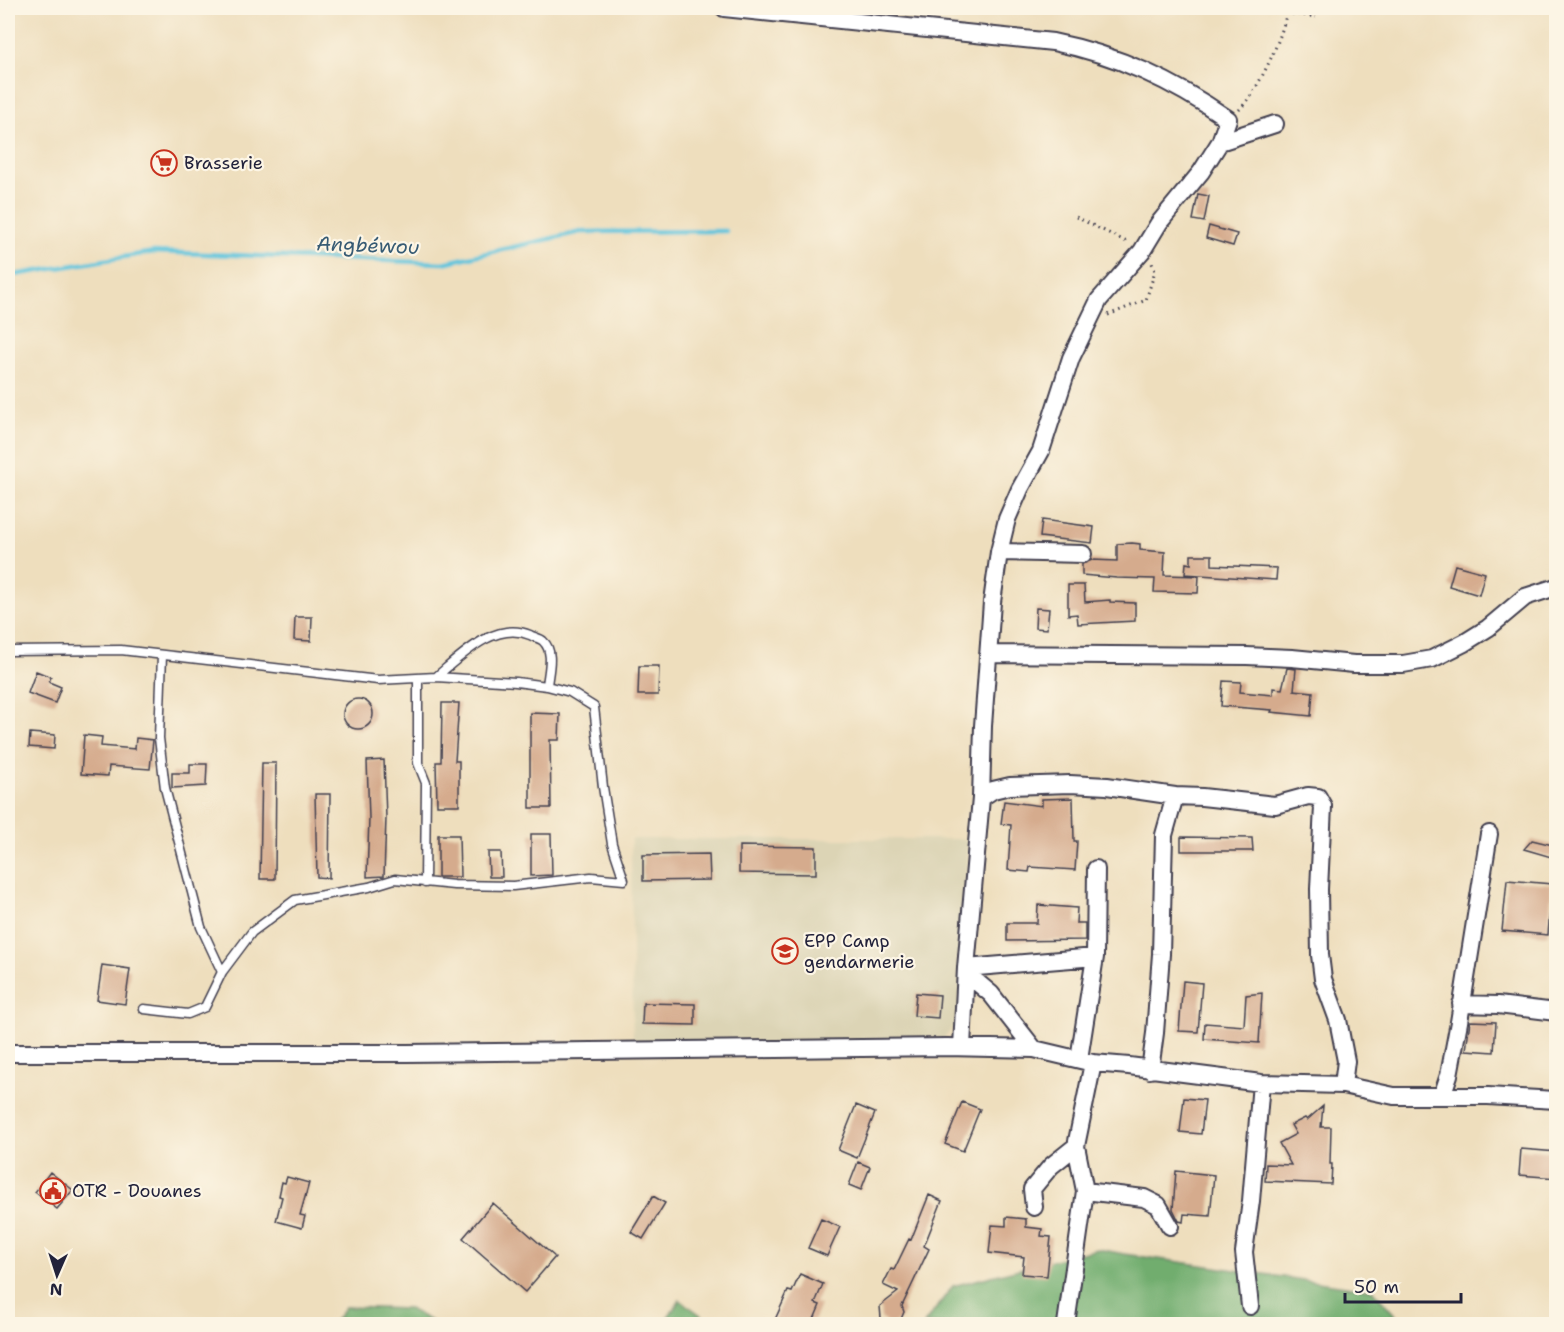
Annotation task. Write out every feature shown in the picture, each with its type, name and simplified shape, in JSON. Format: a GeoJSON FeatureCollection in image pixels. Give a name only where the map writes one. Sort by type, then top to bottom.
{"type":"FeatureCollection","features":[{"type":"Feature","properties":{"kind":"street"},"geometry":{"type":"LineString","coordinates":[[724,8],[1053,42],[1088,49],[1131,64],[1204,102],[1228,119],[1220,142],[1201,171],[1159,222],[1142,251],[1099,300],[1071,358],[1041,452],[1020,489],[1007,519],[999,552],[992,602],[981,798],[966,970],[962,1047]]}},
{"type":"Feature","properties":{"kind":"street"},"geometry":{"type":"LineString","coordinates":[[1220,142],[1275,124]]}},
{"type":"Feature","properties":{"kind":"street"},"geometry":{"type":"LineString","coordinates":[[999,552],[1083,554]]}},
{"type":"Feature","properties":{"kind":"street"},"geometry":{"type":"LineString","coordinates":[[989,654],[1226,656],[1292,658],[1354,664],[1403,664],[1432,659],[1464,643],[1488,628],[1525,597],[1557,586]]}},
{"type":"Feature","properties":{"kind":"street"},"geometry":{"type":"LineString","coordinates":[[981,798],[993,790],[1010,786],[1070,784],[1275,805],[1308,796],[1318,797],[1323,806],[1318,889],[1320,955],[1323,979],[1338,1020],[1346,1061],[1343,1085]]}},
{"type":"Feature","properties":{"kind":"street"},"geometry":{"type":"LineString","coordinates":[[1150,1070],[1161,954],[1164,835],[1175,796]]}},
{"type":"Feature","properties":{"kind":"street"},"geometry":{"type":"LineString","coordinates":[[1443,1096],[1449,1075],[1489,834]]}},
{"type":"Feature","properties":{"kind":"street"},"geometry":{"type":"LineString","coordinates":[[1066,1324],[1085,1191],[1076,1146],[1095,957],[1096,869]]}},
{"type":"Feature","properties":{"kind":"street"},"geometry":{"type":"LineString","coordinates":[[966,970],[1095,957]]}},
{"type":"Feature","properties":{"kind":"street"},"geometry":{"type":"LineString","coordinates":[[966,970],[991,994],[1034,1048]]}},
{"type":"Feature","properties":{"kind":"street"},"geometry":{"type":"LineString","coordinates":[[1461,1004],[1498,1005],[1557,1012]]}},
{"type":"Feature","properties":{"kind":"street"},"geometry":{"type":"LineString","coordinates":[[8,1053],[419,1053],[1034,1048],[1086,1061],[1261,1083],[1343,1085],[1394,1096],[1488,1096],[1557,1100]]}},
{"type":"Feature","properties":{"kind":"street"},"geometry":{"type":"LineString","coordinates":[[1250,1306],[1244,1252],[1251,1201],[1261,1083]]}},
{"type":"Feature","properties":{"kind":"street"},"geometry":{"type":"LineString","coordinates":[[1035,1207],[1032,1189],[1051,1166],[1076,1146]]}},
{"type":"Feature","properties":{"kind":"street"},"geometry":{"type":"LineString","coordinates":[[1085,1191],[1144,1198],[1158,1205],[1170,1226]]}},
{"type":"Feature","properties":{"kind":"lane"},"geometry":{"type":"LineString","coordinates":[[436,677],[459,657],[490,636],[519,630],[543,641],[550,655],[547,686]]}},
{"type":"Feature","properties":{"kind":"lane"},"geometry":{"type":"LineString","coordinates":[[8,651],[121,650],[378,680],[436,677],[516,682],[570,692],[594,707],[612,843],[624,880],[591,877],[513,886],[454,885],[394,879],[369,887],[295,900],[252,932],[222,972],[205,1007],[188,1014],[144,1009]]}},
{"type":"Feature","properties":{"kind":"lane"},"geometry":{"type":"LineString","coordinates":[[162,655],[159,738],[165,788],[201,927],[222,972]]}},
{"type":"Feature","properties":{"kind":"lane"},"geometry":{"type":"LineString","coordinates":[[418,678],[418,763],[426,783],[425,883]]}},
{"type":"Feature","properties":{"kind":"path"},"geometry":{"type":"LineString","coordinates":[[1246,103],[1259,82],[1277,43],[1287,8]]}},
{"type":"Feature","properties":{"kind":"path"},"geometry":{"type":"LineString","coordinates":[[1286,13],[1316,17]]}},
{"type":"Feature","properties":{"kind":"shaded area"},"geometry":{"type":"Polygon","coordinates":[[[631,839],[968,839],[959,1019],[943,1040],[633,1048],[631,839]]]}},
{"type":"Feature","properties":{"kind":"green space"},"geometry":{"type":"Polygon","coordinates":[[[1098,1249],[1373,1290],[1403,1324],[924,1324],[953,1286],[1098,1249]]]}},
{"type":"Feature","properties":{"kind":"green space"},"geometry":{"type":"Polygon","coordinates":[[[680,1300],[713,1324],[663,1324],[680,1300]]]}},
{"type":"Feature","properties":{"kind":"green space"},"geometry":{"type":"Polygon","coordinates":[[[345,1307],[409,1309],[436,1324],[333,1324],[345,1307]]]}},
{"type":"Feature","properties":{"kind":"building"},"geometry":{"type":"Polygon","coordinates":[[[1198,194],[1209,196],[1204,222],[1193,220],[1198,194]]]}},
{"type":"Feature","properties":{"kind":"building"},"geometry":{"type":"Polygon","coordinates":[[[1209,226],[1237,234],[1233,246],[1206,238],[1209,226]]]}},
{"type":"Feature","properties":{"kind":"building"},"geometry":{"type":"Polygon","coordinates":[[[1042,520],[1094,527],[1092,543],[1040,537],[1042,520]]]}},
{"type":"Feature","properties":{"kind":"building"},"geometry":{"type":"Polygon","coordinates":[[[1117,544],[1140,544],[1140,550],[1165,552],[1164,575],[1199,576],[1198,593],[1154,592],[1155,579],[1082,575],[1082,564],[1092,560],[1117,561],[1117,544]]]}},
{"type":"Feature","properties":{"kind":"building"},"geometry":{"type":"Polygon","coordinates":[[[1191,555],[1212,555],[1212,565],[1277,568],[1276,580],[1185,574],[1186,563],[1191,564],[1191,555]]]}},
{"type":"Feature","properties":{"kind":"building"},"geometry":{"type":"Polygon","coordinates":[[[1455,565],[1485,573],[1479,595],[1449,586],[1455,565]]]}},
{"type":"Feature","properties":{"kind":"building"},"geometry":{"type":"Polygon","coordinates":[[[1068,585],[1084,585],[1085,602],[1110,600],[1110,602],[1135,603],[1135,621],[1078,624],[1077,614],[1068,615],[1068,585]]]}},
{"type":"Feature","properties":{"kind":"building"},"geometry":{"type":"Polygon","coordinates":[[[1036,608],[1049,609],[1047,629],[1035,628],[1036,608]]]}},
{"type":"Feature","properties":{"kind":"building"},"geometry":{"type":"Polygon","coordinates":[[[295,617],[312,617],[311,641],[294,640],[295,617]]]}},
{"type":"Feature","properties":{"kind":"building"},"geometry":{"type":"Polygon","coordinates":[[[639,666],[659,666],[658,695],[638,695],[639,666]]]}},
{"type":"Feature","properties":{"kind":"building"},"geometry":{"type":"Polygon","coordinates":[[[1287,668],[1296,669],[1294,690],[1313,692],[1311,716],[1221,706],[1223,681],[1241,682],[1240,692],[1273,695],[1273,688],[1282,689],[1287,668]]]}},
{"type":"Feature","properties":{"kind":"building"},"geometry":{"type":"Polygon","coordinates":[[[36,671],[51,677],[49,682],[61,687],[55,703],[28,693],[36,671]]]}},
{"type":"Feature","properties":{"kind":"building"},"geometry":{"type":"Polygon","coordinates":[[[358,699],[369,703],[373,714],[369,725],[358,729],[347,725],[343,714],[347,703],[358,699]]]}},
{"type":"Feature","properties":{"kind":"building"},"geometry":{"type":"Polygon","coordinates":[[[442,703],[459,703],[455,761],[459,761],[459,805],[437,805],[436,762],[441,762],[442,703]]]}},
{"type":"Feature","properties":{"kind":"building"},"geometry":{"type":"Polygon","coordinates":[[[530,713],[560,714],[559,740],[550,740],[551,808],[530,808],[530,713]]]}},
{"type":"Feature","properties":{"kind":"building"},"geometry":{"type":"Polygon","coordinates":[[[30,733],[55,735],[54,749],[29,747],[30,733]]]}},
{"type":"Feature","properties":{"kind":"building"},"geometry":{"type":"Polygon","coordinates":[[[84,735],[102,737],[101,746],[135,749],[136,738],[153,740],[150,769],[109,766],[108,776],[81,774],[84,735]]]}},
{"type":"Feature","properties":{"kind":"building"},"geometry":{"type":"Polygon","coordinates":[[[384,760],[386,818],[384,876],[367,877],[369,818],[367,761],[384,760]]]}},
{"type":"Feature","properties":{"kind":"building"},"geometry":{"type":"Polygon","coordinates":[[[262,763],[276,763],[275,879],[260,879],[262,763]]]}},
{"type":"Feature","properties":{"kind":"building"},"geometry":{"type":"Polygon","coordinates":[[[190,764],[207,764],[206,786],[172,788],[172,773],[190,773],[190,764]]]}},
{"type":"Feature","properties":{"kind":"building"},"geometry":{"type":"Polygon","coordinates":[[[315,794],[330,794],[329,878],[317,877],[315,794]]]}},
{"type":"Feature","properties":{"kind":"building"},"geometry":{"type":"Polygon","coordinates":[[[1073,798],[1074,841],[1077,841],[1075,870],[1030,867],[1029,872],[1008,870],[1011,825],[1001,824],[1004,801],[1042,806],[1042,799],[1073,798]]]}},
{"type":"Feature","properties":{"kind":"building"},"geometry":{"type":"Polygon","coordinates":[[[531,834],[551,834],[552,875],[531,876],[531,834]]]}},
{"type":"Feature","properties":{"kind":"building"},"geometry":{"type":"Polygon","coordinates":[[[438,835],[459,835],[460,877],[438,877],[438,835]]]}},
{"type":"Feature","properties":{"kind":"building"},"geometry":{"type":"Polygon","coordinates":[[[1181,837],[1252,838],[1253,851],[1181,851],[1181,837]]]}},
{"type":"Feature","properties":{"kind":"building"},"geometry":{"type":"Polygon","coordinates":[[[1532,840],[1557,846],[1557,850],[1551,857],[1524,849],[1532,840]]]}},
{"type":"Feature","properties":{"kind":"building"},"geometry":{"type":"Polygon","coordinates":[[[739,846],[816,847],[816,874],[739,873],[739,846]]]}},
{"type":"Feature","properties":{"kind":"building"},"geometry":{"type":"Polygon","coordinates":[[[488,852],[501,852],[502,877],[489,877],[488,852]]]}},
{"type":"Feature","properties":{"kind":"building"},"geometry":{"type":"Polygon","coordinates":[[[709,854],[710,880],[643,881],[643,855],[709,854]]]}},
{"type":"Feature","properties":{"kind":"building"},"geometry":{"type":"Polygon","coordinates":[[[1507,880],[1552,884],[1548,935],[1502,931],[1507,880]]]}},
{"type":"Feature","properties":{"kind":"building"},"geometry":{"type":"Polygon","coordinates":[[[1038,905],[1077,908],[1076,923],[1085,923],[1085,940],[1007,941],[1007,923],[1037,923],[1038,905]]]}},
{"type":"Feature","properties":{"kind":"building"},"geometry":{"type":"Polygon","coordinates":[[[102,965],[130,969],[125,1004],[97,1000],[102,965]]]}},
{"type":"Feature","properties":{"kind":"building"},"geometry":{"type":"Polygon","coordinates":[[[1183,981],[1202,983],[1198,1032],[1179,1031],[1183,981]]]}},
{"type":"Feature","properties":{"kind":"building"},"geometry":{"type":"Polygon","coordinates":[[[916,993],[940,995],[938,1018],[914,1016],[916,993]]]}},
{"type":"Feature","properties":{"kind":"building"},"geometry":{"type":"Polygon","coordinates":[[[1262,993],[1259,1043],[1204,1039],[1205,1023],[1244,1026],[1246,995],[1262,993]]]}},
{"type":"Feature","properties":{"kind":"building"},"geometry":{"type":"Polygon","coordinates":[[[643,1003],[695,1004],[695,1025],[642,1024],[643,1003]]]}},
{"type":"Feature","properties":{"kind":"building"},"geometry":{"type":"Polygon","coordinates":[[[1470,1021],[1496,1022],[1494,1052],[1466,1050],[1470,1021]]]}},
{"type":"Feature","properties":{"kind":"building"},"geometry":{"type":"Polygon","coordinates":[[[1184,1098],[1205,1100],[1201,1134],[1180,1132],[1184,1098]]]}},
{"type":"Feature","properties":{"kind":"building"},"geometry":{"type":"Polygon","coordinates":[[[962,1102],[980,1109],[963,1151],[945,1144],[962,1102]]]}},
{"type":"Feature","properties":{"kind":"building"},"geometry":{"type":"Polygon","coordinates":[[[856,1105],[875,1113],[857,1158],[838,1150],[856,1105]]]}},
{"type":"Feature","properties":{"kind":"building"},"geometry":{"type":"Polygon","coordinates":[[[1323,1106],[1321,1127],[1331,1127],[1331,1184],[1265,1181],[1266,1164],[1291,1165],[1279,1143],[1296,1134],[1291,1125],[1305,1118],[1307,1120],[1323,1106]]]}},
{"type":"Feature","properties":{"kind":"building"},"geometry":{"type":"Polygon","coordinates":[[[1521,1149],[1557,1152],[1557,1178],[1519,1175],[1521,1149]]]}},
{"type":"Feature","properties":{"kind":"building"},"geometry":{"type":"Polygon","coordinates":[[[858,1162],[870,1167],[861,1190],[849,1185],[858,1162]]]}},
{"type":"Feature","properties":{"kind":"building"},"geometry":{"type":"Polygon","coordinates":[[[1176,1171],[1214,1175],[1210,1216],[1184,1214],[1183,1222],[1179,1221],[1173,1209],[1176,1171]]]}},
{"type":"Feature","properties":{"kind":"building"},"geometry":{"type":"Polygon","coordinates":[[[50,1172],[73,1190],[57,1209],[35,1192],[50,1172]]]}},
{"type":"Feature","properties":{"kind":"building"},"geometry":{"type":"Polygon","coordinates":[[[287,1177],[309,1183],[300,1215],[305,1216],[302,1228],[276,1221],[282,1197],[279,1196],[282,1182],[285,1183],[287,1177]]]}},
{"type":"Feature","properties":{"kind":"building"},"geometry":{"type":"Polygon","coordinates":[[[929,1195],[942,1201],[924,1246],[929,1249],[902,1306],[904,1312],[901,1319],[895,1323],[887,1323],[881,1318],[880,1306],[898,1292],[883,1285],[891,1269],[894,1270],[909,1239],[911,1240],[929,1195]]]}},
{"type":"Feature","properties":{"kind":"building"},"geometry":{"type":"Polygon","coordinates":[[[653,1196],[665,1203],[643,1239],[631,1232],[653,1196]]]}},
{"type":"Feature","properties":{"kind":"building"},"geometry":{"type":"Polygon","coordinates":[[[493,1203],[555,1257],[525,1292],[463,1238],[493,1203]]]}},
{"type":"Feature","properties":{"kind":"building"},"geometry":{"type":"Polygon","coordinates":[[[1006,1217],[1026,1219],[1026,1227],[1042,1229],[1041,1236],[1051,1237],[1047,1276],[1022,1274],[1024,1257],[989,1253],[992,1225],[1006,1226],[1006,1217]]]}},
{"type":"Feature","properties":{"kind":"building"},"geometry":{"type":"Polygon","coordinates":[[[821,1219],[840,1227],[827,1256],[808,1248],[821,1219]]]}},
{"type":"Feature","properties":{"kind":"building"},"geometry":{"type":"Polygon","coordinates":[[[800,1274],[823,1284],[815,1303],[820,1305],[812,1324],[773,1324],[788,1291],[792,1292],[800,1274]]]}},
{"type":"Feature","properties":{"kind":"waterway","name":"Angbéwou"},"geometry":{"type":"LineString","coordinates":[[8,276],[154,252],[443,263],[580,232],[726,231]]}},
{"type":"Feature","properties":{"kind":"place","name":"Brasserie"},"geometry":{"type":"Point","coordinates":[164,163]}},
{"type":"Feature","properties":{"kind":"place","name":"EPP Camp gendarmerie"},"geometry":{"type":"Point","coordinates":[785,951]}},
{"type":"Feature","properties":{"kind":"place","name":"OTR - Douanes"},"geometry":{"type":"Point","coordinates":[53,1191]}}]}
